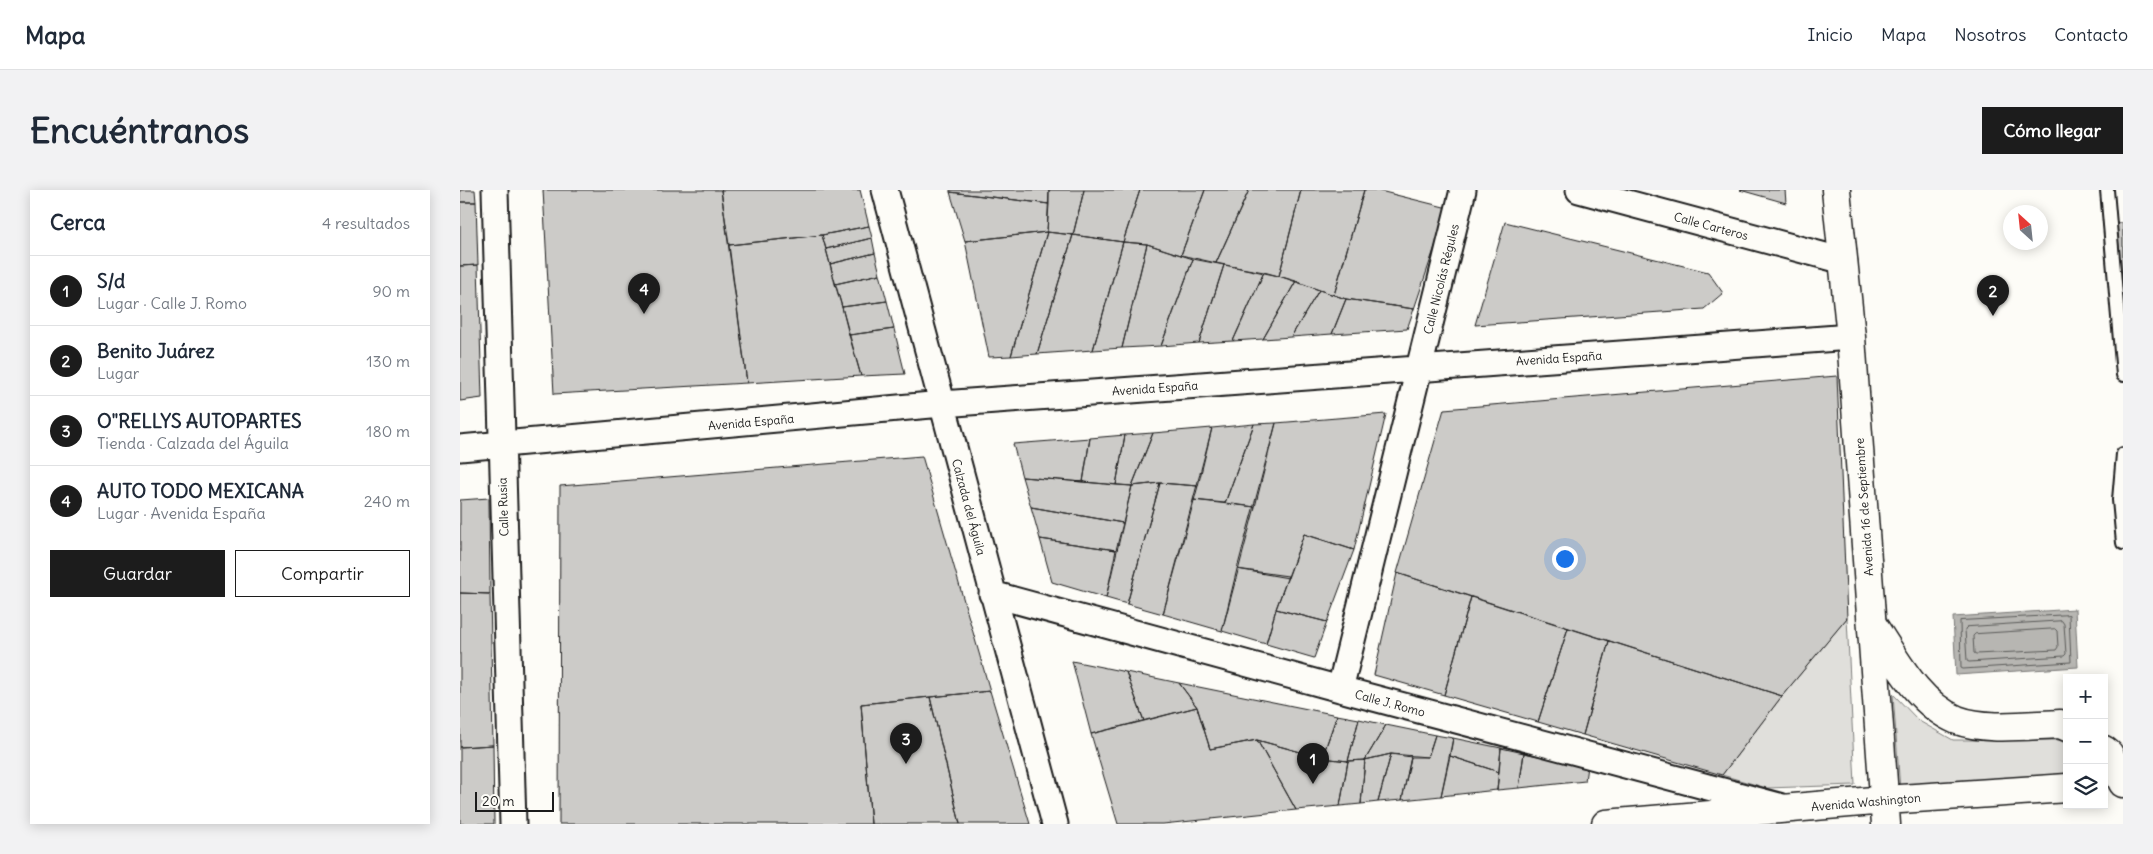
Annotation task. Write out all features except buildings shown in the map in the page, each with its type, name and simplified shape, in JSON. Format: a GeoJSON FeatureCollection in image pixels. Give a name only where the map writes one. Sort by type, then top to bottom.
{"type":"FeatureCollection","features":[{"type":"Feature","properties":{"kind":"main road","name":"Avenida 16 de Septiembre"},"geometry":{"type":"LineString","coordinates":[[1836,190],[1851,337],[1886,812]]}},
{"type":"Feature","properties":{"kind":"main road"},"geometry":{"type":"LineString","coordinates":[[1873,626],[1909,680],[1933,706],[1957,720],[1987,726],[2063,725]]}},
{"type":"Feature","properties":{"kind":"main road"},"geometry":{"type":"LineString","coordinates":[[2108,753],[2123,783],[2108,785]]}},
{"type":"Feature","properties":{"kind":"main road","name":"Avenida Washington"},"geometry":{"type":"LineString","coordinates":[[1606,824],[1789,808],[1886,812],[2063,789]]}},
{"type":"Feature","properties":{"kind":"street","name":"Calle Rusia"},"geometry":{"type":"LineString","coordinates":[[495,190],[513,824]]}},
{"type":"Feature","properties":{"kind":"street","name":"Calzada del Águila"},"geometry":{"type":"LineString","coordinates":[[885,190],[1055,824]]}},
{"type":"Feature","properties":{"kind":"street","name":"Calle Nicolás Régules"},"geometry":{"type":"LineString","coordinates":[[1340,689],[1463,190]]}},
{"type":"Feature","properties":{"kind":"street","name":"Calle Carteros"},"geometry":{"type":"LineString","coordinates":[[1579,190],[1844,261]]}},
{"type":"Feature","properties":{"kind":"street","name":"Avenida España"},"geometry":{"type":"LineString","coordinates":[[460,448],[942,404],[1851,337]]}},
{"type":"Feature","properties":{"kind":"street","name":"Calle J. Romo"},"geometry":{"type":"LineString","coordinates":[[992,594],[1340,689],[1789,808]]}},
{"type":"Feature","properties":{"kind":"lane"},"geometry":{"type":"LineString","coordinates":[[2107,190],[2123,374]]}},
{"type":"Feature","properties":{"kind":"lane"},"geometry":{"type":"LineString","coordinates":[[2123,454],[2118,500],[2123,543]]}},
{"type":"Feature","properties":{"kind":"shaded area"},"geometry":{"type":"Polygon","coordinates":[[[1847,618],[1855,785],[1767,788],[1722,775],[1782,696],[1847,618]]]}},
{"type":"Feature","properties":{"kind":"shaded area"},"geometry":{"type":"Polygon","coordinates":[[[1893,694],[1919,721],[1953,740],[2059,740],[2063,742],[2063,774],[1900,789],[1893,694]]]}},
{"type":"Feature","properties":{"kind":"water"},"geometry":{"type":"Polygon","coordinates":[[[2075,609],[2078,667],[1956,675],[1953,617],[2075,609]]]}},
{"type":"Feature","properties":{"kind":"place","name":"AUTO TODO MEXICANA"},"geometry":{"type":"Point","coordinates":[644,314]}},
{"type":"Feature","properties":{"kind":"place","name":"Benito Juárez"},"geometry":{"type":"Point","coordinates":[1993,316]}},
{"type":"Feature","properties":{"kind":"place","name":"O\"RELLYS AUTOPARTES"},"geometry":{"type":"Point","coordinates":[906,764]}},
{"type":"Feature","properties":{"kind":"place","name":"S/d"},"geometry":{"type":"Point","coordinates":[1313,784]}}]}
